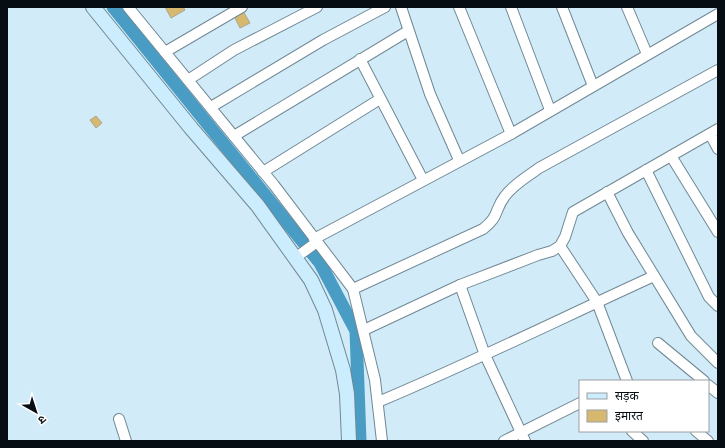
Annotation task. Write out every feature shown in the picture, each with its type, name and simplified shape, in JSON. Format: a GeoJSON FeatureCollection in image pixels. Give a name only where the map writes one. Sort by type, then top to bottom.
{"type":"FeatureCollection","features":[{"type":"Feature","properties":{"kind":"street"},"geometry":{"type":"LineString","coordinates":[[93,7],[191,128],[299,256],[325,310],[336,341],[347,394],[349,441]]}},
{"type":"Feature","properties":{"kind":"street"},"geometry":{"type":"LineString","coordinates":[[128,7],[212,107],[264,172],[314,242],[353,289],[364,330],[378,402],[382,441]]}},
{"type":"Feature","properties":{"kind":"street"},"geometry":{"type":"LineString","coordinates":[[165,52],[242,7]]}},
{"type":"Feature","properties":{"kind":"street"},"geometry":{"type":"LineString","coordinates":[[188,80],[234,50],[317,7]]}},
{"type":"Feature","properties":{"kind":"street"},"geometry":{"type":"LineString","coordinates":[[212,107],[323,40],[384,7]]}},
{"type":"Feature","properties":{"kind":"street"},"geometry":{"type":"LineString","coordinates":[[401,7],[430,94],[459,160]]}},
{"type":"Feature","properties":{"kind":"street"},"geometry":{"type":"LineString","coordinates":[[459,7],[511,134]]}},
{"type":"Feature","properties":{"kind":"street"},"geometry":{"type":"LineString","coordinates":[[510,7],[550,110]]}},
{"type":"Feature","properties":{"kind":"street"},"geometry":{"type":"LineString","coordinates":[[562,7],[593,86]]}},
{"type":"Feature","properties":{"kind":"street"},"geometry":{"type":"LineString","coordinates":[[627,7],[647,54]]}},
{"type":"Feature","properties":{"kind":"street"},"geometry":{"type":"LineString","coordinates":[[299,256],[314,242],[459,160],[511,134],[550,110],[718,14]]}},
{"type":"Feature","properties":{"kind":"street"},"geometry":{"type":"LineString","coordinates":[[234,136],[408,31]]}},
{"type":"Feature","properties":{"kind":"street"},"geometry":{"type":"LineString","coordinates":[[360,60],[423,180]]}},
{"type":"Feature","properties":{"kind":"street"},"geometry":{"type":"LineString","coordinates":[[353,289],[483,229],[492,222],[498,212],[501,202],[514,186],[539,168],[718,70]]}},
{"type":"Feature","properties":{"kind":"street"},"geometry":{"type":"LineString","coordinates":[[264,172],[380,99]]}},
{"type":"Feature","properties":{"kind":"street"},"geometry":{"type":"LineString","coordinates":[[364,330],[460,285],[538,254],[552,251],[560,246],[573,212],[714,131],[718,149]]}},
{"type":"Feature","properties":{"kind":"street"},"geometry":{"type":"LineString","coordinates":[[671,156],[718,232]]}},
{"type":"Feature","properties":{"kind":"street"},"geometry":{"type":"LineString","coordinates":[[646,170],[709,297],[718,306]]}},
{"type":"Feature","properties":{"kind":"street"},"geometry":{"type":"LineString","coordinates":[[607,192],[628,233],[691,336],[718,363]]}},
{"type":"Feature","properties":{"kind":"street"},"geometry":{"type":"LineString","coordinates":[[560,246],[597,302],[628,380]]}},
{"type":"Feature","properties":{"kind":"street"},"geometry":{"type":"LineString","coordinates":[[378,402],[486,355],[654,276]]}},
{"type":"Feature","properties":{"kind":"street"},"geometry":{"type":"LineString","coordinates":[[460,285],[486,355],[523,437]]}},
{"type":"Feature","properties":{"kind":"street"},"geometry":{"type":"LineString","coordinates":[[658,343],[703,380]]}},
{"type":"Feature","properties":{"kind":"street"},"geometry":{"type":"LineString","coordinates":[[709,386],[718,393]]}},
{"type":"Feature","properties":{"kind":"street"},"geometry":{"type":"LineString","coordinates":[[504,441],[523,437],[579,404]]}},
{"type":"Feature","properties":{"kind":"street"},"geometry":{"type":"LineString","coordinates":[[118,419],[126,441]]}},
{"type":"Feature","properties":{"kind":"street"},"geometry":{"type":"LineString","coordinates":[[633,432],[643,441]]}},
{"type":"Feature","properties":{"kind":"street"},"geometry":{"type":"LineString","coordinates":[[697,432],[708,441]]}},
{"type":"Feature","properties":{"kind":"building"},"geometry":{"type":"Polygon","coordinates":[[[165,7],[183,7],[185,10],[171,18],[165,7]]]}},
{"type":"Feature","properties":{"kind":"building"},"geometry":{"type":"Polygon","coordinates":[[[243,11],[250,23],[240,28],[234,16],[243,11]]]}},
{"type":"Feature","properties":{"kind":"building"},"geometry":{"type":"Polygon","coordinates":[[[96,116],[102,123],[96,128],[90,120],[96,116]]]}},
{"type":"Feature","properties":{"kind":"waterway"},"geometry":{"type":"LineString","coordinates":[[113,7],[320,263],[356,331],[360,441]]}}]}
